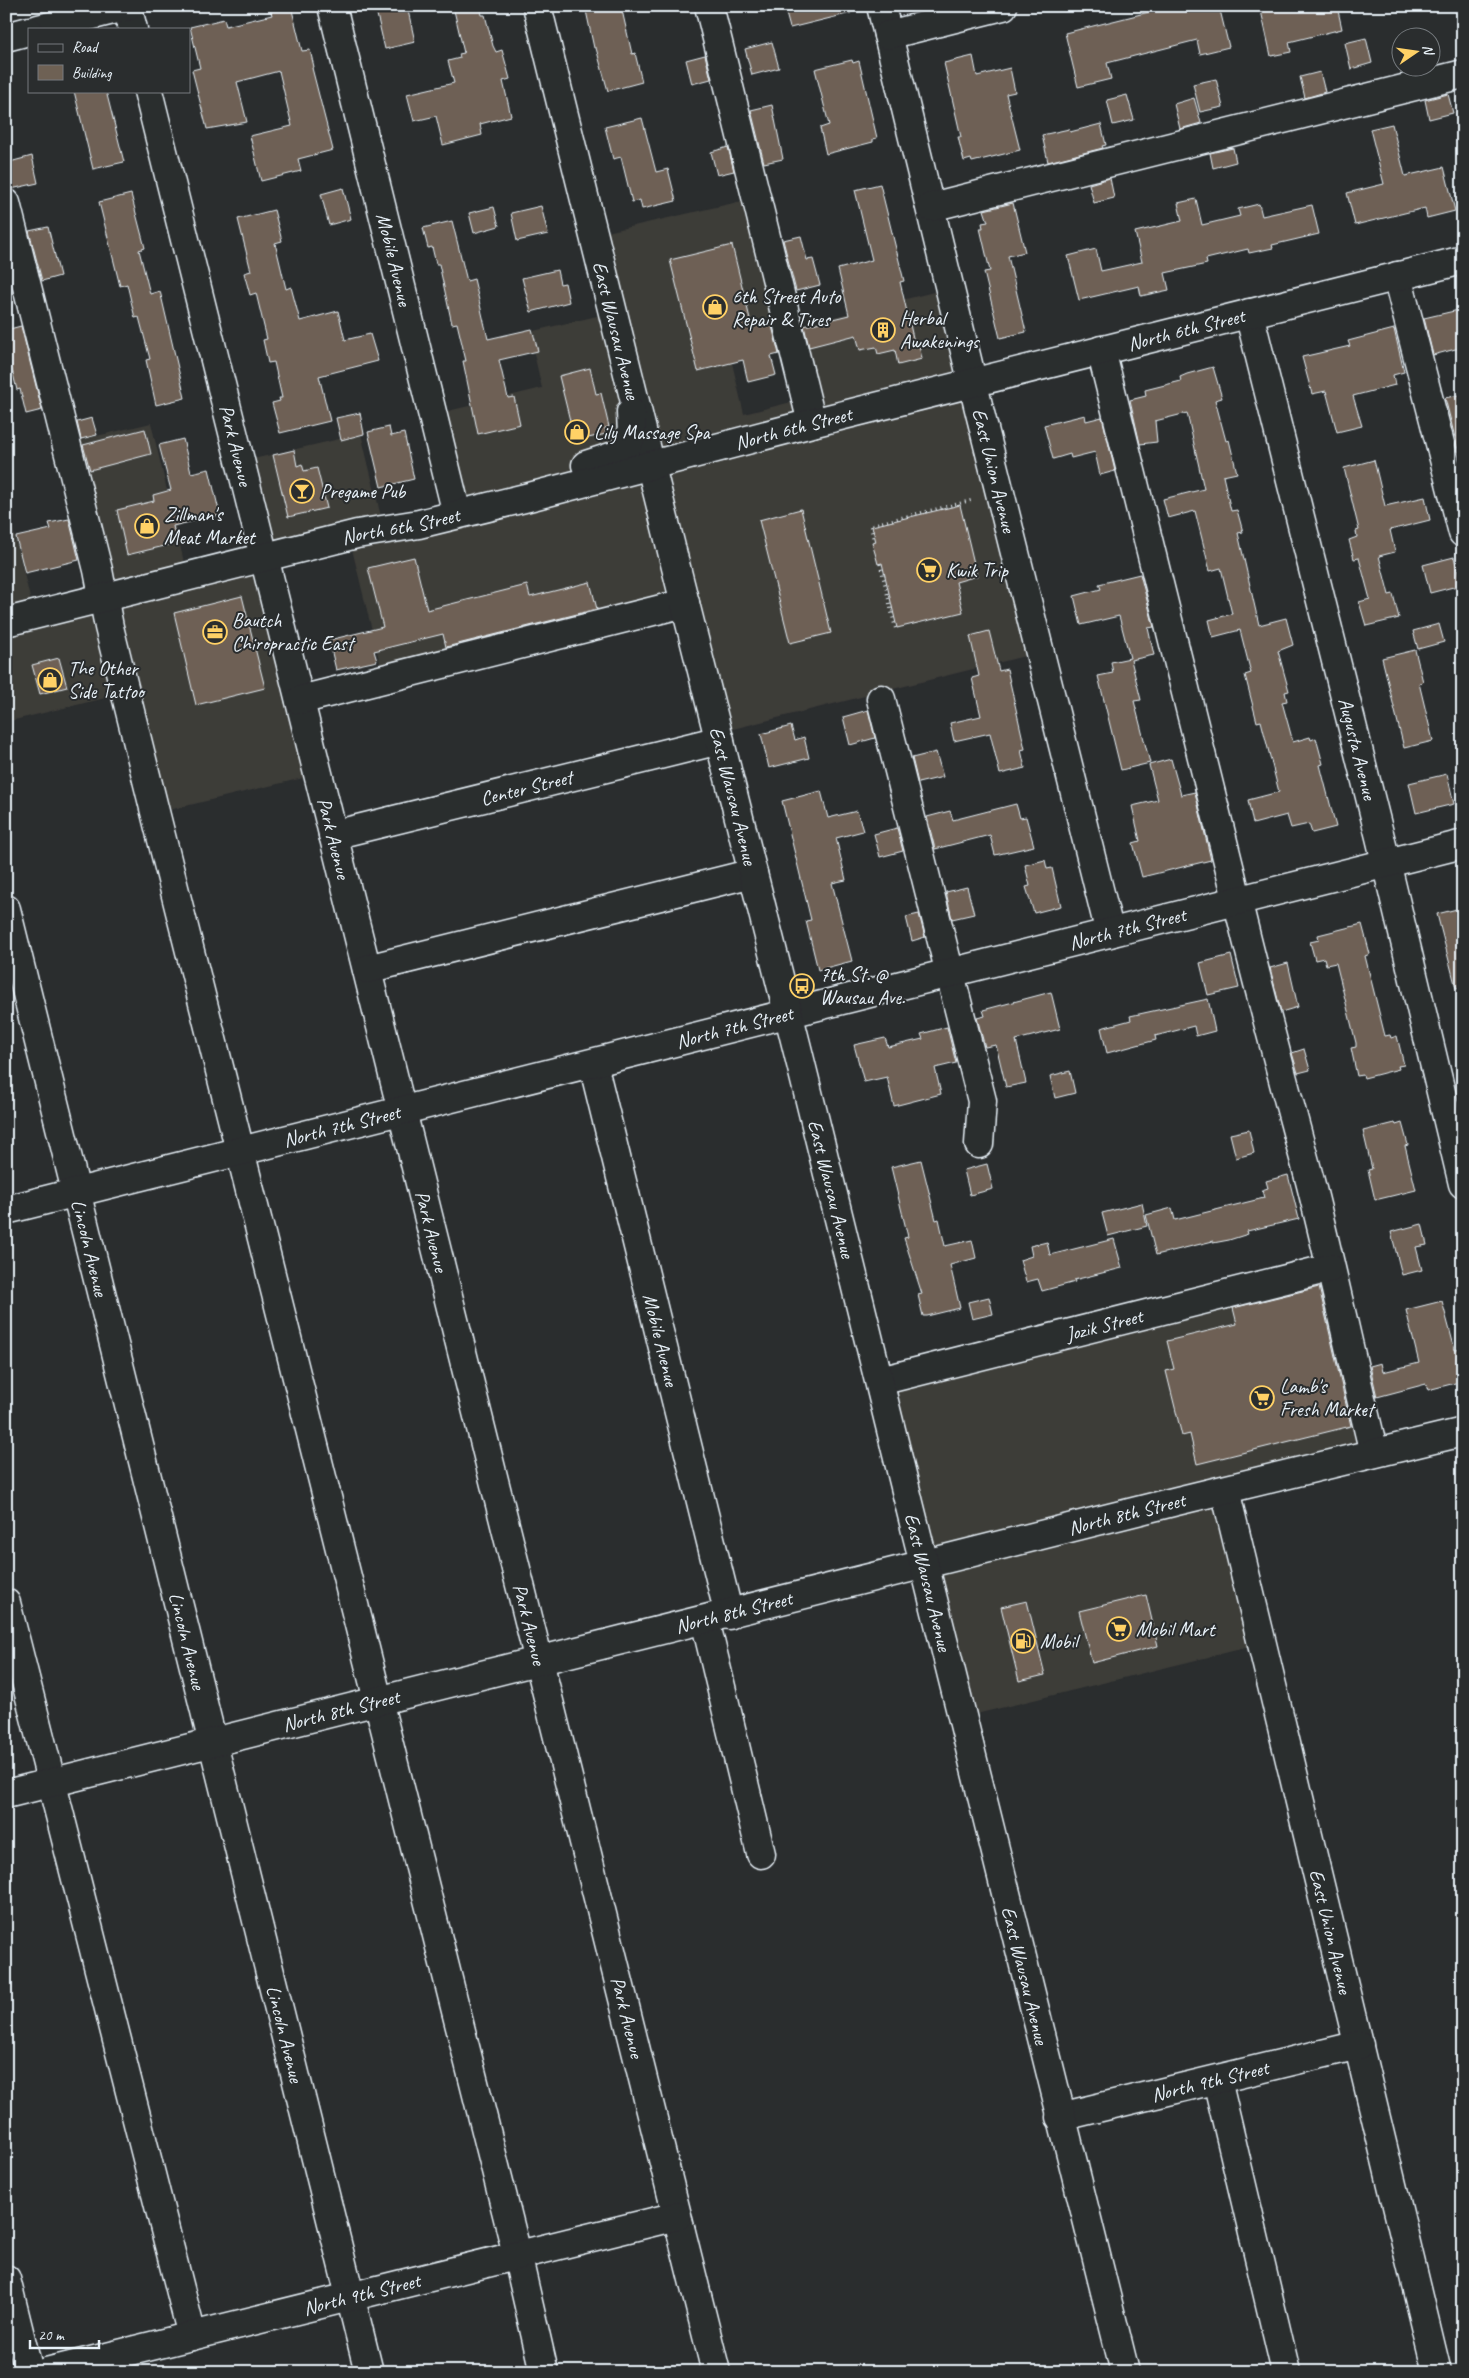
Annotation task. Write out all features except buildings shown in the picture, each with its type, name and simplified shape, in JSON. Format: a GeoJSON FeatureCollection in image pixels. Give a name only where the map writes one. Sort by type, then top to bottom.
{"type":"FeatureCollection","features":[{"type":"Feature","properties":{"kind":"street"},"geometry":{"type":"LineString","coordinates":[[42,28],[128,6],[133,28]]}},
{"type":"Feature","properties":{"kind":"street","name":"Mobile Avenue"},"geometry":{"type":"LineString","coordinates":[[332,6],[458,514]]}},
{"type":"Feature","properties":{"kind":"street"},"geometry":{"type":"LineString","coordinates":[[527,6],[557,127],[585,204]]}},
{"type":"Feature","properties":{"kind":"street","name":"East Wausau Avenue"},"geometry":{"type":"LineString","coordinates":[[537,6],[620,346],[880,1382],[1060,2117],[1125,2372]]}},
{"type":"Feature","properties":{"kind":"street"},"geometry":{"type":"LineString","coordinates":[[709,6],[812,423]]}},
{"type":"Feature","properties":{"kind":"street","name":"East Union Avenue"},"geometry":{"type":"LineString","coordinates":[[881,6],[972,382],[1110,933]]}},
{"type":"Feature","properties":{"kind":"street"},"geometry":{"type":"LineString","coordinates":[[888,35],[1004,6]]}},
{"type":"Feature","properties":{"kind":"street"},"geometry":{"type":"LineString","coordinates":[[6,36],[28,31]]}},
{"type":"Feature","properties":{"kind":"street"},"geometry":{"type":"LineString","coordinates":[[931,207],[1463,74]]}},
{"type":"Feature","properties":{"kind":"street","name":"Park Avenue"},"geometry":{"type":"LineString","coordinates":[[148,92],[716,2372]]}},
{"type":"Feature","properties":{"kind":"street"},"geometry":{"type":"LineString","coordinates":[[6,203],[240,1153],[544,2372]]}},
{"type":"Feature","properties":{"kind":"street","name":"North 6th Street"},"geometry":{"type":"LineString","coordinates":[[6,622],[357,534],[419,524],[651,466],[972,382],[1463,260]]}},
{"type":"Feature","properties":{"kind":"street"},"geometry":{"type":"LineString","coordinates":[[1397,276],[1463,533]]}},
{"type":"Feature","properties":{"kind":"street","name":"Augusta Avenue"},"geometry":{"type":"LineString","coordinates":[[1249,313],[1386,863],[1463,1184]]}},
{"type":"Feature","properties":{"kind":"street"},"geometry":{"type":"LineString","coordinates":[[458,514],[488,493],[604,461],[623,453],[630,443],[633,429],[620,346]]}},
{"type":"Feature","properties":{"kind":"street"},"geometry":{"type":"LineString","coordinates":[[1101,350],[1237,902],[1242,930],[1258,982],[1310,1184],[1374,1453]]}},
{"type":"Feature","properties":{"kind":"street"},"geometry":{"type":"LineString","coordinates":[[300,700],[685,603]]}},
{"type":"Feature","properties":{"kind":"street"},"geometry":{"type":"LineString","coordinates":[[881,699],[982,1101],[979,1144]]}},
{"type":"Feature","properties":{"kind":"street","name":"Center Street"},"geometry":{"type":"LineString","coordinates":[[333,835],[720,740]]}},
{"type":"Feature","properties":{"kind":"street","name":"North 7th Street"},"geometry":{"type":"LineString","coordinates":[[6,1210],[77,1194],[1463,844]]}},
{"type":"Feature","properties":{"kind":"street"},"geometry":{"type":"LineString","coordinates":[[367,969],[753,873]]}},
{"type":"Feature","properties":{"kind":"street","name":"Lincoln Avenue"},"geometry":{"type":"LineString","coordinates":[[6,909],[370,2372]]}},
{"type":"Feature","properties":{"kind":"street","name":"Mobile Avenue"},"geometry":{"type":"LineString","coordinates":[[593,1064],[717,1617],[761,1854]]}},
{"type":"Feature","properties":{"kind":"street","name":"Jozik Street"},"geometry":{"type":"LineString","coordinates":[[880,1382],[1330,1268]]}},
{"type":"Feature","properties":{"kind":"street","name":"North 8th Street"},"geometry":{"type":"LineString","coordinates":[[6,1794],[1463,1432]]}},
{"type":"Feature","properties":{"kind":"street","name":"East Union Avenue"},"geometry":{"type":"LineString","coordinates":[[1225,1490],[1437,2372]]}},
{"type":"Feature","properties":{"kind":"street"},"geometry":{"type":"LineString","coordinates":[[6,1603],[192,2336]]}},
{"type":"Feature","properties":{"kind":"street","name":"North 9th Street"},"geometry":{"type":"LineString","coordinates":[[1060,2117],[1359,2045]]}},
{"type":"Feature","properties":{"kind":"street"},"geometry":{"type":"LineString","coordinates":[[1217,2080],[1286,2372]]}},
{"type":"Feature","properties":{"kind":"street","name":"North 9th Street"},"geometry":{"type":"LineString","coordinates":[[46,2372],[516,2254],[677,2216]]}},
{"type":"Feature","properties":{"kind":"street"},"geometry":{"type":"LineString","coordinates":[[6,2279],[29,2372]]}},
{"type":"Feature","properties":{"kind":"path"},"geometry":{"type":"LineString","coordinates":[[874,542],[870,525],[972,500]]}},
{"type":"Feature","properties":{"kind":"path"},"geometry":{"type":"LineString","coordinates":[[880,564],[896,631]]}},
{"type":"Feature","properties":{"kind":"shaded area"},"geometry":{"type":"Polygon","coordinates":[[[751,199],[779,315],[724,329],[744,414],[811,397],[794,327],[946,289],[1037,653],[717,733],[684,603],[383,675],[349,537],[268,555],[320,774],[156,813],[126,693],[6,722],[6,501],[34,614],[105,596],[68,443],[151,423],[187,575],[267,555],[245,461],[361,434],[384,529],[459,511],[436,414],[542,388],[529,332],[610,313],[590,236],[751,199]]]}},
{"type":"Feature","properties":{"kind":"shaded area"},"geometry":{"type":"Polygon","coordinates":[[[1328,1267],[1374,1451],[1218,1490],[1257,1645],[964,1717],[880,1378],[1328,1267]]]}},
{"type":"Feature","properties":{"kind":"place","name":"6th Street Auto Repair & Tires"},"geometry":{"type":"Point","coordinates":[715,307]}},
{"type":"Feature","properties":{"kind":"place","name":"Herbal Awakenings"},"geometry":{"type":"Point","coordinates":[883,330]}},
{"type":"Feature","properties":{"kind":"place","name":"Lily Massage Spa"},"geometry":{"type":"Point","coordinates":[577,432]}},
{"type":"Feature","properties":{"kind":"place","name":"Pregame Pub"},"geometry":{"type":"Point","coordinates":[302,491]}},
{"type":"Feature","properties":{"kind":"place","name":"Zillman's Meat Market"},"geometry":{"type":"Point","coordinates":[147,526]}},
{"type":"Feature","properties":{"kind":"place","name":"Kwik Trip"},"geometry":{"type":"Point","coordinates":[929,570]}},
{"type":"Feature","properties":{"kind":"place","name":"Bautch Chiropractic East"},"geometry":{"type":"Point","coordinates":[215,632]}},
{"type":"Feature","properties":{"kind":"place","name":"The Other Side Tattoo"},"geometry":{"type":"Point","coordinates":[50,680]}},
{"type":"Feature","properties":{"kind":"place","name":"7th St. @ Wausau Ave."},"geometry":{"type":"Point","coordinates":[802,986]}},
{"type":"Feature","properties":{"kind":"place","name":"Lamb's Fresh Market"},"geometry":{"type":"Point","coordinates":[1262,1398]}},
{"type":"Feature","properties":{"kind":"place","name":"Mobil Mart"},"geometry":{"type":"Point","coordinates":[1119,1629]}},
{"type":"Feature","properties":{"kind":"place","name":"Mobil"},"geometry":{"type":"Point","coordinates":[1023,1641]}}]}
